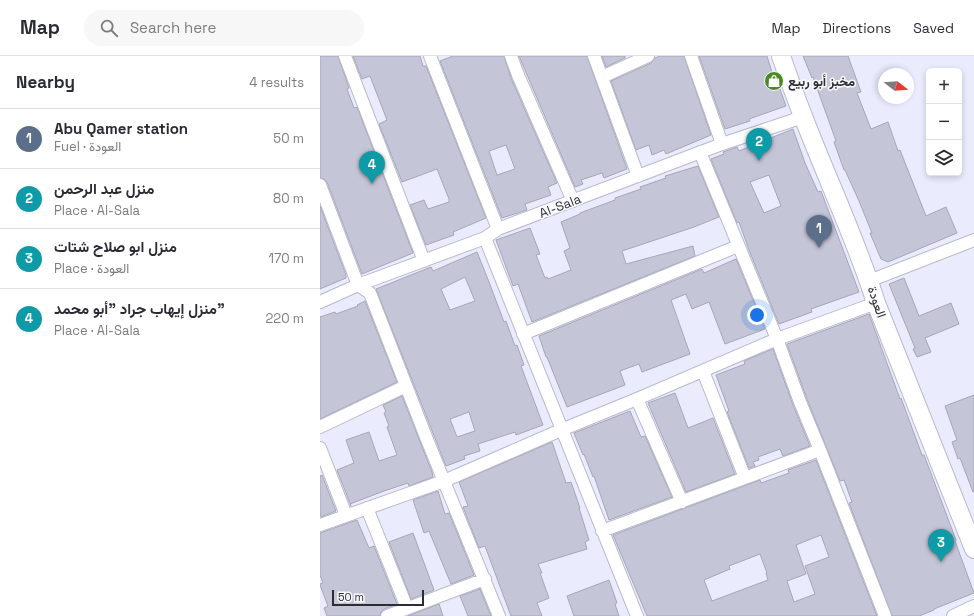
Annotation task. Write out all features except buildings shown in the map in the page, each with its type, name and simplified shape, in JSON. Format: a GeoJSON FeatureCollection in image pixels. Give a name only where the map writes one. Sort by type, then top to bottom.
{"type":"FeatureCollection","features":[{"type":"Feature","properties":{"kind":"main road","name":"العودة"},"geometry":{"type":"LineString","coordinates":[[781,56],[803,117],[843,213],[876,303],[974,549]]}},
{"type":"Feature","properties":{"kind":"street"},"geometry":{"type":"LineString","coordinates":[[345,56],[424,261]]}},
{"type":"Feature","properties":{"kind":"street"},"geometry":{"type":"LineString","coordinates":[[430,56],[498,230]]}},
{"type":"Feature","properties":{"kind":"street"},"geometry":{"type":"LineString","coordinates":[[511,56],[573,201]]}},
{"type":"Feature","properties":{"kind":"street"},"geometry":{"type":"LineString","coordinates":[[594,56],[638,176]]}},
{"type":"Feature","properties":{"kind":"street"},"geometry":{"type":"LineString","coordinates":[[602,77],[648,56]]}},
{"type":"Feature","properties":{"kind":"street"},"geometry":{"type":"LineString","coordinates":[[690,56],[722,144]]}},
{"type":"Feature","properties":{"kind":"street","name":"Al-Sala"},"geometry":{"type":"LineString","coordinates":[[320,302],[358,285],[485,238],[498,230],[700,152],[803,117]]}},
{"type":"Feature","properties":{"kind":"street"},"geometry":{"type":"LineString","coordinates":[[700,152],[777,339],[800,402],[885,616]]}},
{"type":"Feature","properties":{"kind":"street"},"geometry":{"type":"LineString","coordinates":[[320,185],[358,285],[370,293],[499,616]]}},
{"type":"Feature","properties":{"kind":"street"},"geometry":{"type":"LineString","coordinates":[[485,238],[637,616]]}},
{"type":"Feature","properties":{"kind":"street"},"geometry":{"type":"LineString","coordinates":[[869,281],[974,240]]}},
{"type":"Feature","properties":{"kind":"street"},"geometry":{"type":"LineString","coordinates":[[523,334],[738,246]]}},
{"type":"Feature","properties":{"kind":"street"},"geometry":{"type":"LineString","coordinates":[[320,525],[444,481],[777,339],[876,303]]}},
{"type":"Feature","properties":{"kind":"street"},"geometry":{"type":"LineString","coordinates":[[703,371],[745,478]]}},
{"type":"Feature","properties":{"kind":"street"},"geometry":{"type":"LineString","coordinates":[[320,426],[406,386]]}},
{"type":"Feature","properties":{"kind":"street"},"geometry":{"type":"LineString","coordinates":[[637,400],[682,502]]}},
{"type":"Feature","properties":{"kind":"street"},"geometry":{"type":"LineString","coordinates":[[320,448],[346,515]]}},
{"type":"Feature","properties":{"kind":"street"},"geometry":{"type":"LineString","coordinates":[[602,532],[820,450]]}},
{"type":"Feature","properties":{"kind":"street"},"geometry":{"type":"LineString","coordinates":[[367,508],[407,608]]}},
{"type":"Feature","properties":{"kind":"street"},"geometry":{"type":"LineString","coordinates":[[387,616],[485,579]]}},
{"type":"Feature","properties":{"kind":"street"},"geometry":{"type":"LineString","coordinates":[[953,616],[974,606]]}},
{"type":"Feature","properties":{"kind":"place","name":"مخبز أبو ربيع"},"geometry":{"type":"Point","coordinates":[774,81]}},
{"type":"Feature","properties":{"kind":"place","name":"منزل عبد الرحمن"},"geometry":{"type":"Point","coordinates":[759,161]}},
{"type":"Feature","properties":{"kind":"place","name":"منزل إيهاب جراد \"أبو محمد\""},"geometry":{"type":"Point","coordinates":[372,184]}},
{"type":"Feature","properties":{"kind":"place","name":"Abu Qamer station"},"geometry":{"type":"Point","coordinates":[819,248]}},
{"type":"Feature","properties":{"kind":"place","name":"منزل ابو صلاح شتات"},"geometry":{"type":"Point","coordinates":[941,562]}}]}
